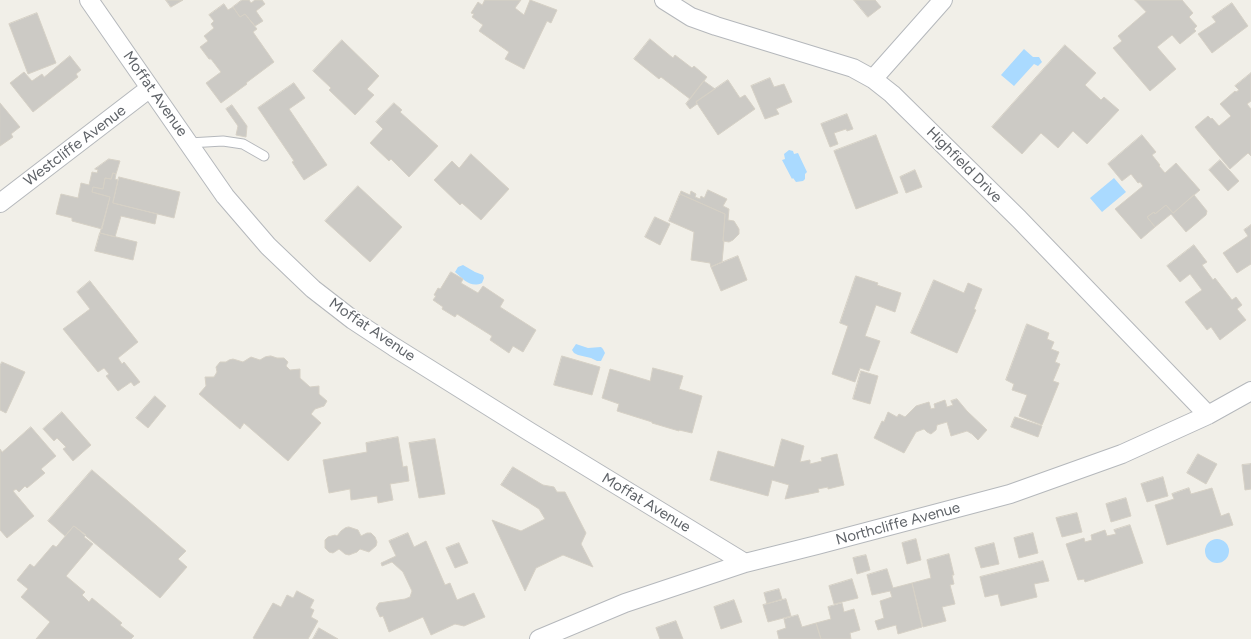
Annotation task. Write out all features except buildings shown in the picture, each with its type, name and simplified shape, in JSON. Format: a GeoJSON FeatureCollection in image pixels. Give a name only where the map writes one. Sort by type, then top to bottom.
{"type":"FeatureCollection","features":[{"type":"Feature","properties":{"kind":"street","name":"Moffat Avenue"},"geometry":{"type":"LineString","coordinates":[[89,0],[225,196],[268,246],[313,289],[353,320],[536,436],[745,562]]}},
{"type":"Feature","properties":{"kind":"street","name":"Highfield Drive"},"geometry":{"type":"LineString","coordinates":[[664,0],[691,17],[853,68],[873,78],[892,94],[1019,219],[1208,415]]}},
{"type":"Feature","properties":{"kind":"street"},"geometry":{"type":"LineString","coordinates":[[873,78],[943,0]]}},
{"type":"Feature","properties":{"kind":"street","name":"Westcliffe Avenue"},"geometry":{"type":"LineString","coordinates":[[0,203],[150,88]]}},
{"type":"Feature","properties":{"kind":"street","name":"Northcliffe Avenue"},"geometry":{"type":"LineString","coordinates":[[539,639],[625,602],[745,562],[840,539],[1010,494],[1122,454],[1208,415],[1251,392]]}},
{"type":"Feature","properties":{"kind":"lane"},"geometry":{"type":"LineString","coordinates":[[189,143],[223,141],[243,144],[264,156]]}},
{"type":"Feature","properties":{"kind":"water"},"geometry":{"type":"Polygon","coordinates":[[[1024,49],[1033,57],[1039,57],[1042,62],[1038,66],[1034,64],[1014,86],[1001,75],[1024,49]]]}},
{"type":"Feature","properties":{"kind":"water"},"geometry":{"type":"Polygon","coordinates":[[[789,150],[793,151],[794,154],[798,153],[807,172],[803,181],[796,182],[793,178],[792,179],[782,160],[785,159],[784,154],[789,150]]]}},
{"type":"Feature","properties":{"kind":"water"},"geometry":{"type":"Polygon","coordinates":[[[1114,178],[1126,192],[1102,212],[1090,198],[1114,178]]]}},
{"type":"Feature","properties":{"kind":"water"},"geometry":{"type":"Polygon","coordinates":[[[463,265],[483,275],[484,278],[482,283],[474,285],[471,284],[455,272],[458,267],[463,265]]]}},
{"type":"Feature","properties":{"kind":"water"},"geometry":{"type":"Polygon","coordinates":[[[576,344],[588,348],[601,347],[605,353],[601,361],[597,361],[574,353],[572,350],[576,344]]]}},
{"type":"Feature","properties":{"kind":"water"},"geometry":{"type":"Polygon","coordinates":[[[1217,539],[1226,542],[1229,551],[1226,560],[1217,563],[1208,560],[1205,551],[1208,542],[1217,539]]]}}]}
